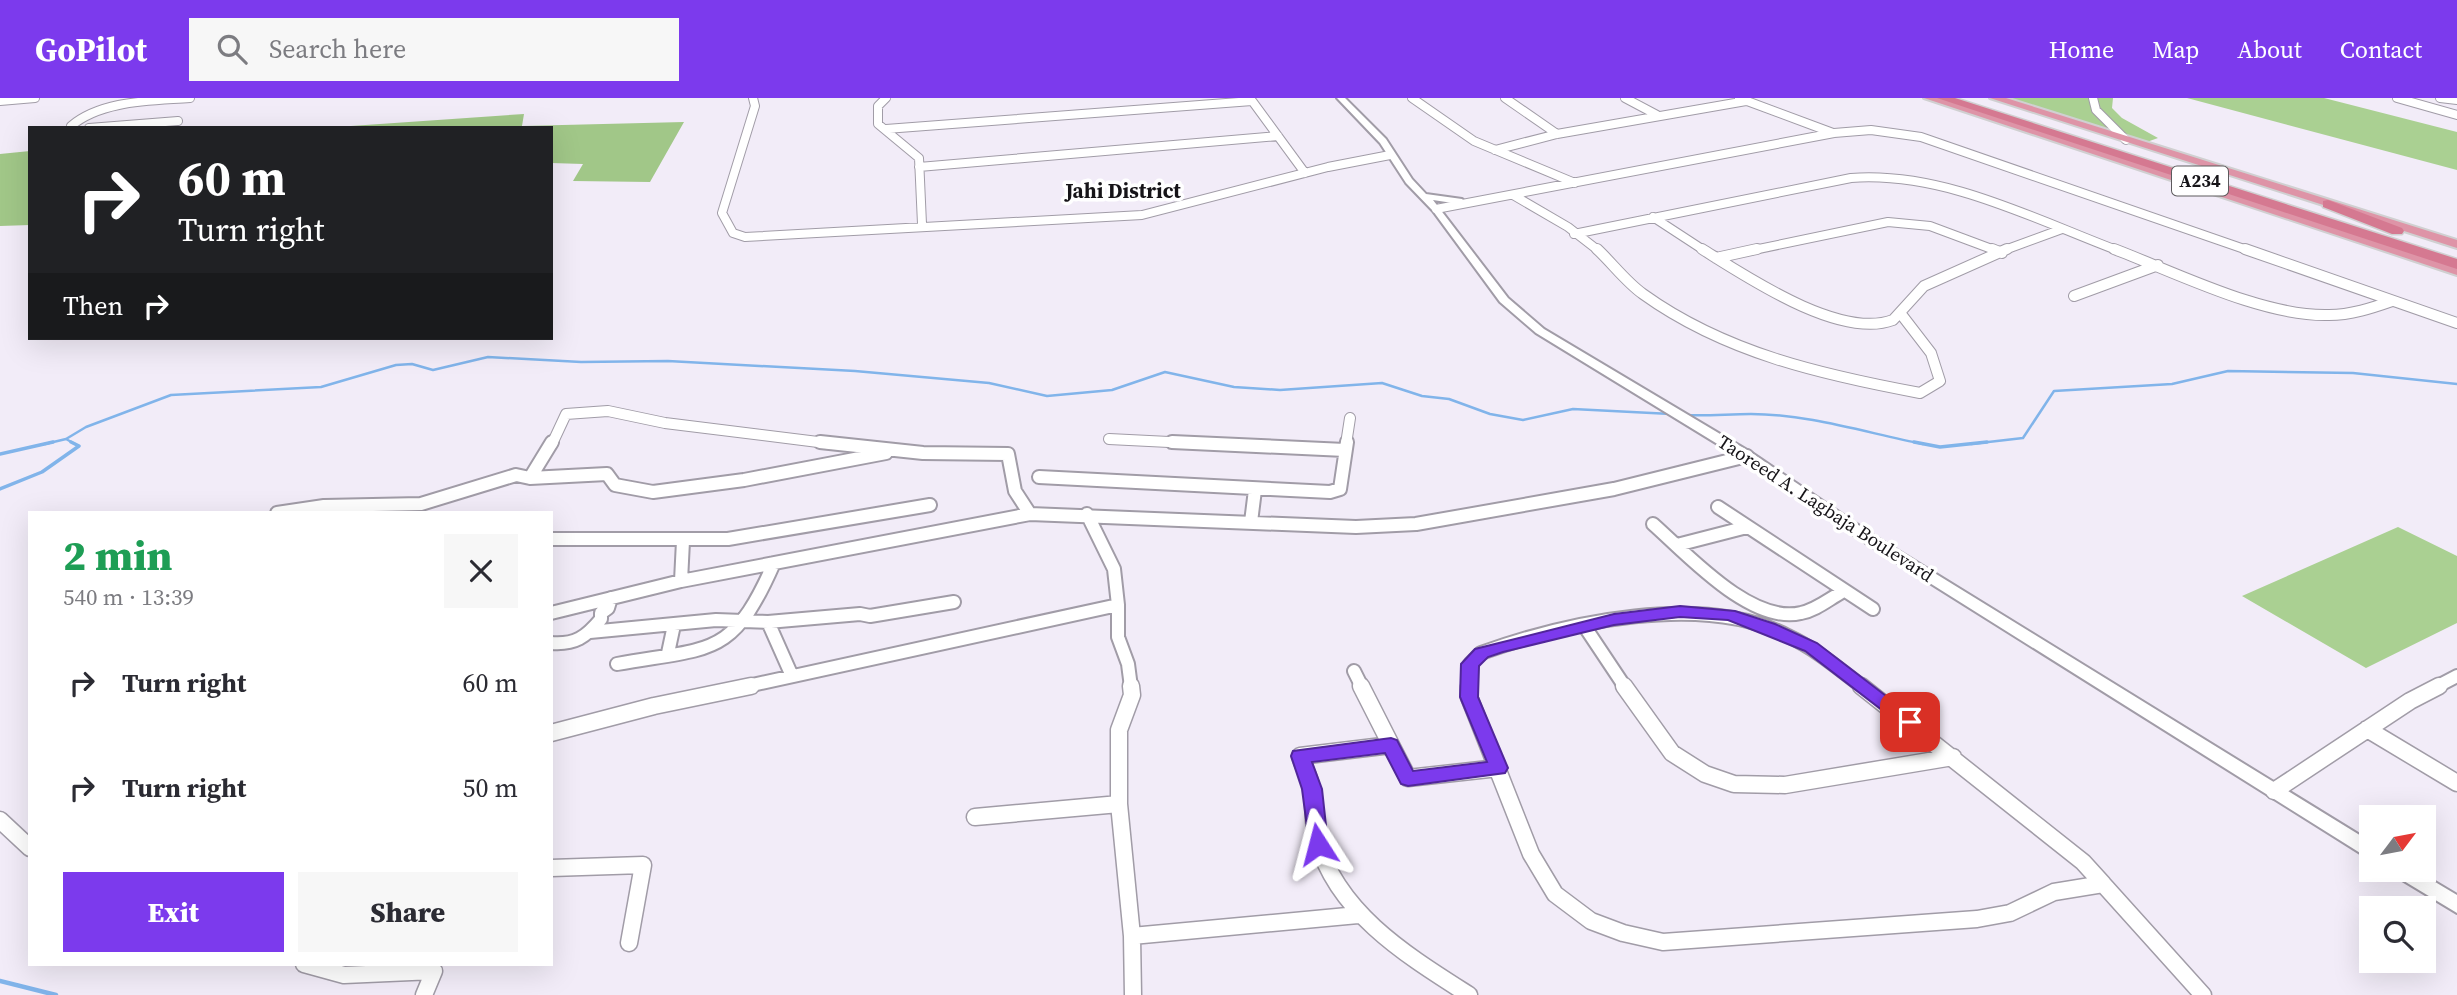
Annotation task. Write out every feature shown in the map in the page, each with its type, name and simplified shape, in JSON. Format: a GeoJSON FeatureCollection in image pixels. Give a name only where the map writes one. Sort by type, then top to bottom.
{"type":"FeatureCollection","features":[{"type":"Feature","properties":{"kind":"highway"},"geometry":{"type":"LineString","coordinates":[[1929,98],[2457,271]]}},
{"type":"Feature","properties":{"kind":"highway","name":"A234"},"geometry":{"type":"LineString","coordinates":[[1943,98],[2457,264]]}},
{"type":"Feature","properties":{"kind":"highway","name":"A234"},"geometry":{"type":"LineString","coordinates":[[1968,98],[2457,254]]}},
{"type":"Feature","properties":{"kind":"highway"},"geometry":{"type":"LineString","coordinates":[[1995,98],[2457,244]]}},
{"type":"Feature","properties":{"kind":"highway"},"geometry":{"type":"LineString","coordinates":[[2328,204],[2441,249]]}},
{"type":"Feature","properties":{"kind":"street"},"geometry":{"type":"LineString","coordinates":[[0,101],[35,98]]}},
{"type":"Feature","properties":{"kind":"street"},"geometry":{"type":"LineString","coordinates":[[71,126],[76,120],[106,109],[190,98]]}},
{"type":"Feature","properties":{"kind":"street"},"geometry":{"type":"LineString","coordinates":[[753,98],[755,106],[722,214],[733,233],[745,237],[922,225],[1058,222],[1142,215],[1305,173],[1390,155]]}},
{"type":"Feature","properties":{"kind":"street"},"geometry":{"type":"LineString","coordinates":[[886,98],[878,106],[878,124],[919,158],[922,225]]}},
{"type":"Feature","properties":{"kind":"street","name":"Taoreed A. Lagbaja Boulevard"},"geometry":{"type":"LineString","coordinates":[[1341,98],[1383,141],[1390,155],[1504,300],[1540,331],[1747,456],[1871,540],[2359,844]]}},
{"type":"Feature","properties":{"kind":"street"},"geometry":{"type":"LineString","coordinates":[[1412,98],[1449,127],[1495,150],[1548,169],[1567,182]]}},
{"type":"Feature","properties":{"kind":"street"},"geometry":{"type":"LineString","coordinates":[[1505,98],[1557,134]]}},
{"type":"Feature","properties":{"kind":"street"},"geometry":{"type":"LineString","coordinates":[[1625,98],[1657,115]]}},
{"type":"Feature","properties":{"kind":"street"},"geometry":{"type":"LineString","coordinates":[[2093,98],[2096,110],[2126,140]]}},
{"type":"Feature","properties":{"kind":"street"},"geometry":{"type":"LineString","coordinates":[[2397,98],[2457,115]]}},
{"type":"Feature","properties":{"kind":"street"},"geometry":{"type":"LineString","coordinates":[[2440,98],[2457,100]]}},
{"type":"Feature","properties":{"kind":"street"},"geometry":{"type":"LineString","coordinates":[[886,129],[1251,99],[1305,173]]}},
{"type":"Feature","properties":{"kind":"street"},"geometry":{"type":"LineString","coordinates":[[1495,150],[1557,134],[1742,99],[1834,134]]}},
{"type":"Feature","properties":{"kind":"street"},"geometry":{"type":"LineString","coordinates":[[114,126],[178,121]]}},
{"type":"Feature","properties":{"kind":"street"},"geometry":{"type":"LineString","coordinates":[[1432,206],[1825,130],[1873,126],[1935,137],[2169,218],[2176,225]]}},
{"type":"Feature","properties":{"kind":"street"},"geometry":{"type":"LineString","coordinates":[[1432,206],[1513,195],[1567,182],[1834,134],[1871,130],[1921,137],[2457,323]]}},
{"type":"Feature","properties":{"kind":"street"},"geometry":{"type":"LineString","coordinates":[[919,167],[1278,136]]}},
{"type":"Feature","properties":{"kind":"street"},"geometry":{"type":"LineString","coordinates":[[1574,234],[1732,200],[1877,176],[1938,185],[2266,306],[2306,315],[2345,317],[2392,301]]}},
{"type":"Feature","properties":{"kind":"street"},"geometry":{"type":"LineString","coordinates":[[1513,195],[1598,249],[1615,270],[1645,296],[1734,346],[1833,377],[1920,393],[1940,381],[1931,353],[1901,314]]}},
{"type":"Feature","properties":{"kind":"street"},"geometry":{"type":"LineString","coordinates":[[1653,217],[1747,278],[1802,305],[1871,324],[1890,322],[1901,314],[1922,287],[2062,229]]}},
{"type":"Feature","properties":{"kind":"street"},"geometry":{"type":"LineString","coordinates":[[1716,258],[1888,222],[1930,226],[2002,253]]}},
{"type":"Feature","properties":{"kind":"street"},"geometry":{"type":"LineString","coordinates":[[2074,296],[2158,265]]}},
{"type":"Feature","properties":{"kind":"street"},"geometry":{"type":"LineString","coordinates":[[530,478],[547,456],[566,414],[608,411],[726,431],[898,451],[1008,454],[1015,491],[1030,514]]}},
{"type":"Feature","properties":{"kind":"street"},"geometry":{"type":"LineString","coordinates":[[1039,477],[1322,494],[1340,489],[1350,418]]}},
{"type":"Feature","properties":{"kind":"street"},"geometry":{"type":"LineString","coordinates":[[1109,439],[1345,450]]}},
{"type":"Feature","properties":{"kind":"street"},"geometry":{"type":"LineString","coordinates":[[293,511],[364,503],[421,504],[516,475],[530,478],[607,474],[615,485],[653,492],[744,480],[898,451]]}},
{"type":"Feature","properties":{"kind":"street"},"geometry":{"type":"LineString","coordinates":[[553,612],[681,581],[1030,514],[1087,514],[1356,527],[1416,524],[1615,489],[1747,456]]}},
{"type":"Feature","properties":{"kind":"street"},"geometry":{"type":"LineString","coordinates":[[1251,522],[1255,490]]}},
{"type":"Feature","properties":{"kind":"street"},"geometry":{"type":"LineString","coordinates":[[553,539],[728,539],[930,505]]}},
{"type":"Feature","properties":{"kind":"street"},"geometry":{"type":"LineString","coordinates":[[1718,507],[1873,609]]}},
{"type":"Feature","properties":{"kind":"street"},"geometry":{"type":"LineString","coordinates":[[1087,514],[1112,562],[1119,593],[1118,637],[1128,664],[1132,695],[1119,730],[1119,804],[1132,936],[1133,995]]}},
{"type":"Feature","properties":{"kind":"street"},"geometry":{"type":"LineString","coordinates":[[1653,524],[1728,589],[1765,608],[1784,614],[1799,614],[1844,591]]}},
{"type":"Feature","properties":{"kind":"street"},"geometry":{"type":"LineString","coordinates":[[1677,545],[1747,527]]}},
{"type":"Feature","properties":{"kind":"street"},"geometry":{"type":"LineString","coordinates":[[681,581],[684,541]]}},
{"type":"Feature","properties":{"kind":"street"},"geometry":{"type":"LineString","coordinates":[[617,664],[721,641],[744,620],[774,563]]}},
{"type":"Feature","properties":{"kind":"street"},"geometry":{"type":"LineString","coordinates":[[553,643],[568,646],[590,632],[611,598]]}},
{"type":"Feature","properties":{"kind":"street"},"geometry":{"type":"LineString","coordinates":[[590,632],[744,620],[768,622],[860,614],[870,617],[954,602]]}},
{"type":"Feature","properties":{"kind":"street"},"geometry":{"type":"LineString","coordinates":[[553,732],[654,706],[1118,606]]}},
{"type":"Feature","properties":{"kind":"street"},"geometry":{"type":"LineString","coordinates":[[1765,608],[1769,628]]}},
{"type":"Feature","properties":{"kind":"street"},"geometry":{"type":"LineString","coordinates":[[2105,884],[2065,889],[2010,913],[1977,919],[1663,942],[1623,933],[1591,921],[1556,894],[1531,854],[1469,697],[1470,664],[1481,653],[1498,647],[1646,613],[1680,611],[1729,615],[1769,628],[1811,647],[2083,862],[2105,884],[2203,995]]}},
{"type":"Feature","properties":{"kind":"street"},"geometry":{"type":"LineString","coordinates":[[768,622],[792,676]]}},
{"type":"Feature","properties":{"kind":"street"},"geometry":{"type":"LineString","coordinates":[[668,653],[674,625]]}},
{"type":"Feature","properties":{"kind":"street"},"geometry":{"type":"LineString","coordinates":[[1585,627],[1664,746],[1678,759],[1702,773],[1735,784],[1766,786],[1901,769],[1953,757]]}},
{"type":"Feature","properties":{"kind":"street"},"geometry":{"type":"LineString","coordinates":[[1354,670],[1408,778],[1499,768]]}},
{"type":"Feature","properties":{"kind":"street"},"geometry":{"type":"LineString","coordinates":[[2274,791],[2367,729],[2457,676]]}},
{"type":"Feature","properties":{"kind":"street"},"geometry":{"type":"LineString","coordinates":[[2367,729],[2457,783]]}},
{"type":"Feature","properties":{"kind":"street"},"geometry":{"type":"LineString","coordinates":[[1391,745],[1300,756],[1312,789],[1318,844],[1336,885],[1358,915],[1469,995]]}},
{"type":"Feature","properties":{"kind":"street"},"geometry":{"type":"LineString","coordinates":[[975,817],[1119,804]]}},
{"type":"Feature","properties":{"kind":"street"},"geometry":{"type":"LineString","coordinates":[[0,820],[28,846]]}},
{"type":"Feature","properties":{"kind":"street"},"geometry":{"type":"LineString","coordinates":[[553,868],[636,863],[643,865],[629,943]]}},
{"type":"Feature","properties":{"kind":"street"},"geometry":{"type":"LineString","coordinates":[[2420,882],[2457,905]]}},
{"type":"Feature","properties":{"kind":"street"},"geometry":{"type":"LineString","coordinates":[[1132,936],[1358,915]]}},
{"type":"Feature","properties":{"kind":"street"},"geometry":{"type":"LineString","coordinates":[[311,966],[344,975],[435,968],[424,995]]}},
{"type":"Feature","properties":{"kind":"green space"},"geometry":{"type":"Polygon","coordinates":[[[2004,98],[2113,98],[2112,108],[2122,118],[2158,138],[2144,143],[2004,98]]]}},
{"type":"Feature","properties":{"kind":"green space"},"geometry":{"type":"Polygon","coordinates":[[[2187,98],[2324,98],[2457,132],[2457,170],[2187,98]]]}},
{"type":"Feature","properties":{"kind":"green space"},"geometry":{"type":"Polygon","coordinates":[[[524,114],[522,126],[351,126],[524,114]]]}},
{"type":"Feature","properties":{"kind":"green space"},"geometry":{"type":"Polygon","coordinates":[[[684,122],[650,182],[573,181],[583,164],[553,163],[553,126],[522,126],[684,122]]]}},
{"type":"Feature","properties":{"kind":"green space"},"geometry":{"type":"Polygon","coordinates":[[[28,151],[28,225],[0,226],[0,154],[28,151]]]}},
{"type":"Feature","properties":{"kind":"green space"},"geometry":{"type":"Polygon","coordinates":[[[2398,527],[2457,556],[2457,623],[2366,668],[2242,596],[2398,527]]]}},
{"type":"Feature","properties":{"kind":"waterway"},"geometry":{"type":"LineString","coordinates":[[66,439],[86,427],[171,395],[321,387],[396,365],[412,364],[433,370],[488,357],[581,362],[668,361],[855,371],[989,383],[1047,396],[1112,390],[1165,372],[1234,387],[1280,390],[1382,383],[1422,396],[1449,399],[1490,414],[1523,420],[1573,409],[1671,414]]}},
{"type":"Feature","properties":{"kind":"waterway"},"geometry":{"type":"LineString","coordinates":[[1971,444],[2023,438],[2054,391],[2172,384],[2228,371],[2353,373],[2457,384]]}},
{"type":"Feature","properties":{"kind":"waterway"},"geometry":{"type":"LineString","coordinates":[[1686,415],[1751,414],[1794,417],[1923,444]]}},
{"type":"Feature","properties":{"kind":"waterway"},"geometry":{"type":"LineString","coordinates":[[45,444],[66,439]]}},
{"type":"Feature","properties":{"kind":"waterway"},"geometry":{"type":"LineString","coordinates":[[66,439],[75,444]]}},
{"type":"Feature","properties":{"kind":"waterway"},"geometry":{"type":"LineString","coordinates":[[0,454],[53,442]]}},
{"type":"Feature","properties":{"kind":"waterway"},"geometry":{"type":"LineString","coordinates":[[71,442],[75,444]]}},
{"type":"Feature","properties":{"kind":"waterway"},"geometry":{"type":"LineString","coordinates":[[1914,442],[1940,447],[1987,442]]}},
{"type":"Feature","properties":{"kind":"waterway"},"geometry":{"type":"LineString","coordinates":[[0,489],[42,472],[79,446],[75,444]]}},
{"type":"Feature","properties":{"kind":"waterway"},"geometry":{"type":"LineString","coordinates":[[0,981],[56,995]]}},
{"type":"Feature","properties":{"kind":"district","name":"Jahi District"},"geometry":{"type":"Point","coordinates":[1123,191]}},
{"type":"Feature","properties":{"kind":"route"},"geometry":{"type":"LineString","coordinates":[[1318,844],[1312,812],[1312,789],[1300,756],[1391,745],[1408,778],[1499,768],[1469,697],[1467,679],[1470,664],[1481,653],[1498,647],[1614,619],[1646,613],[1680,611],[1729,615],[1769,628],[1811,647],[1910,722]]}}]}
